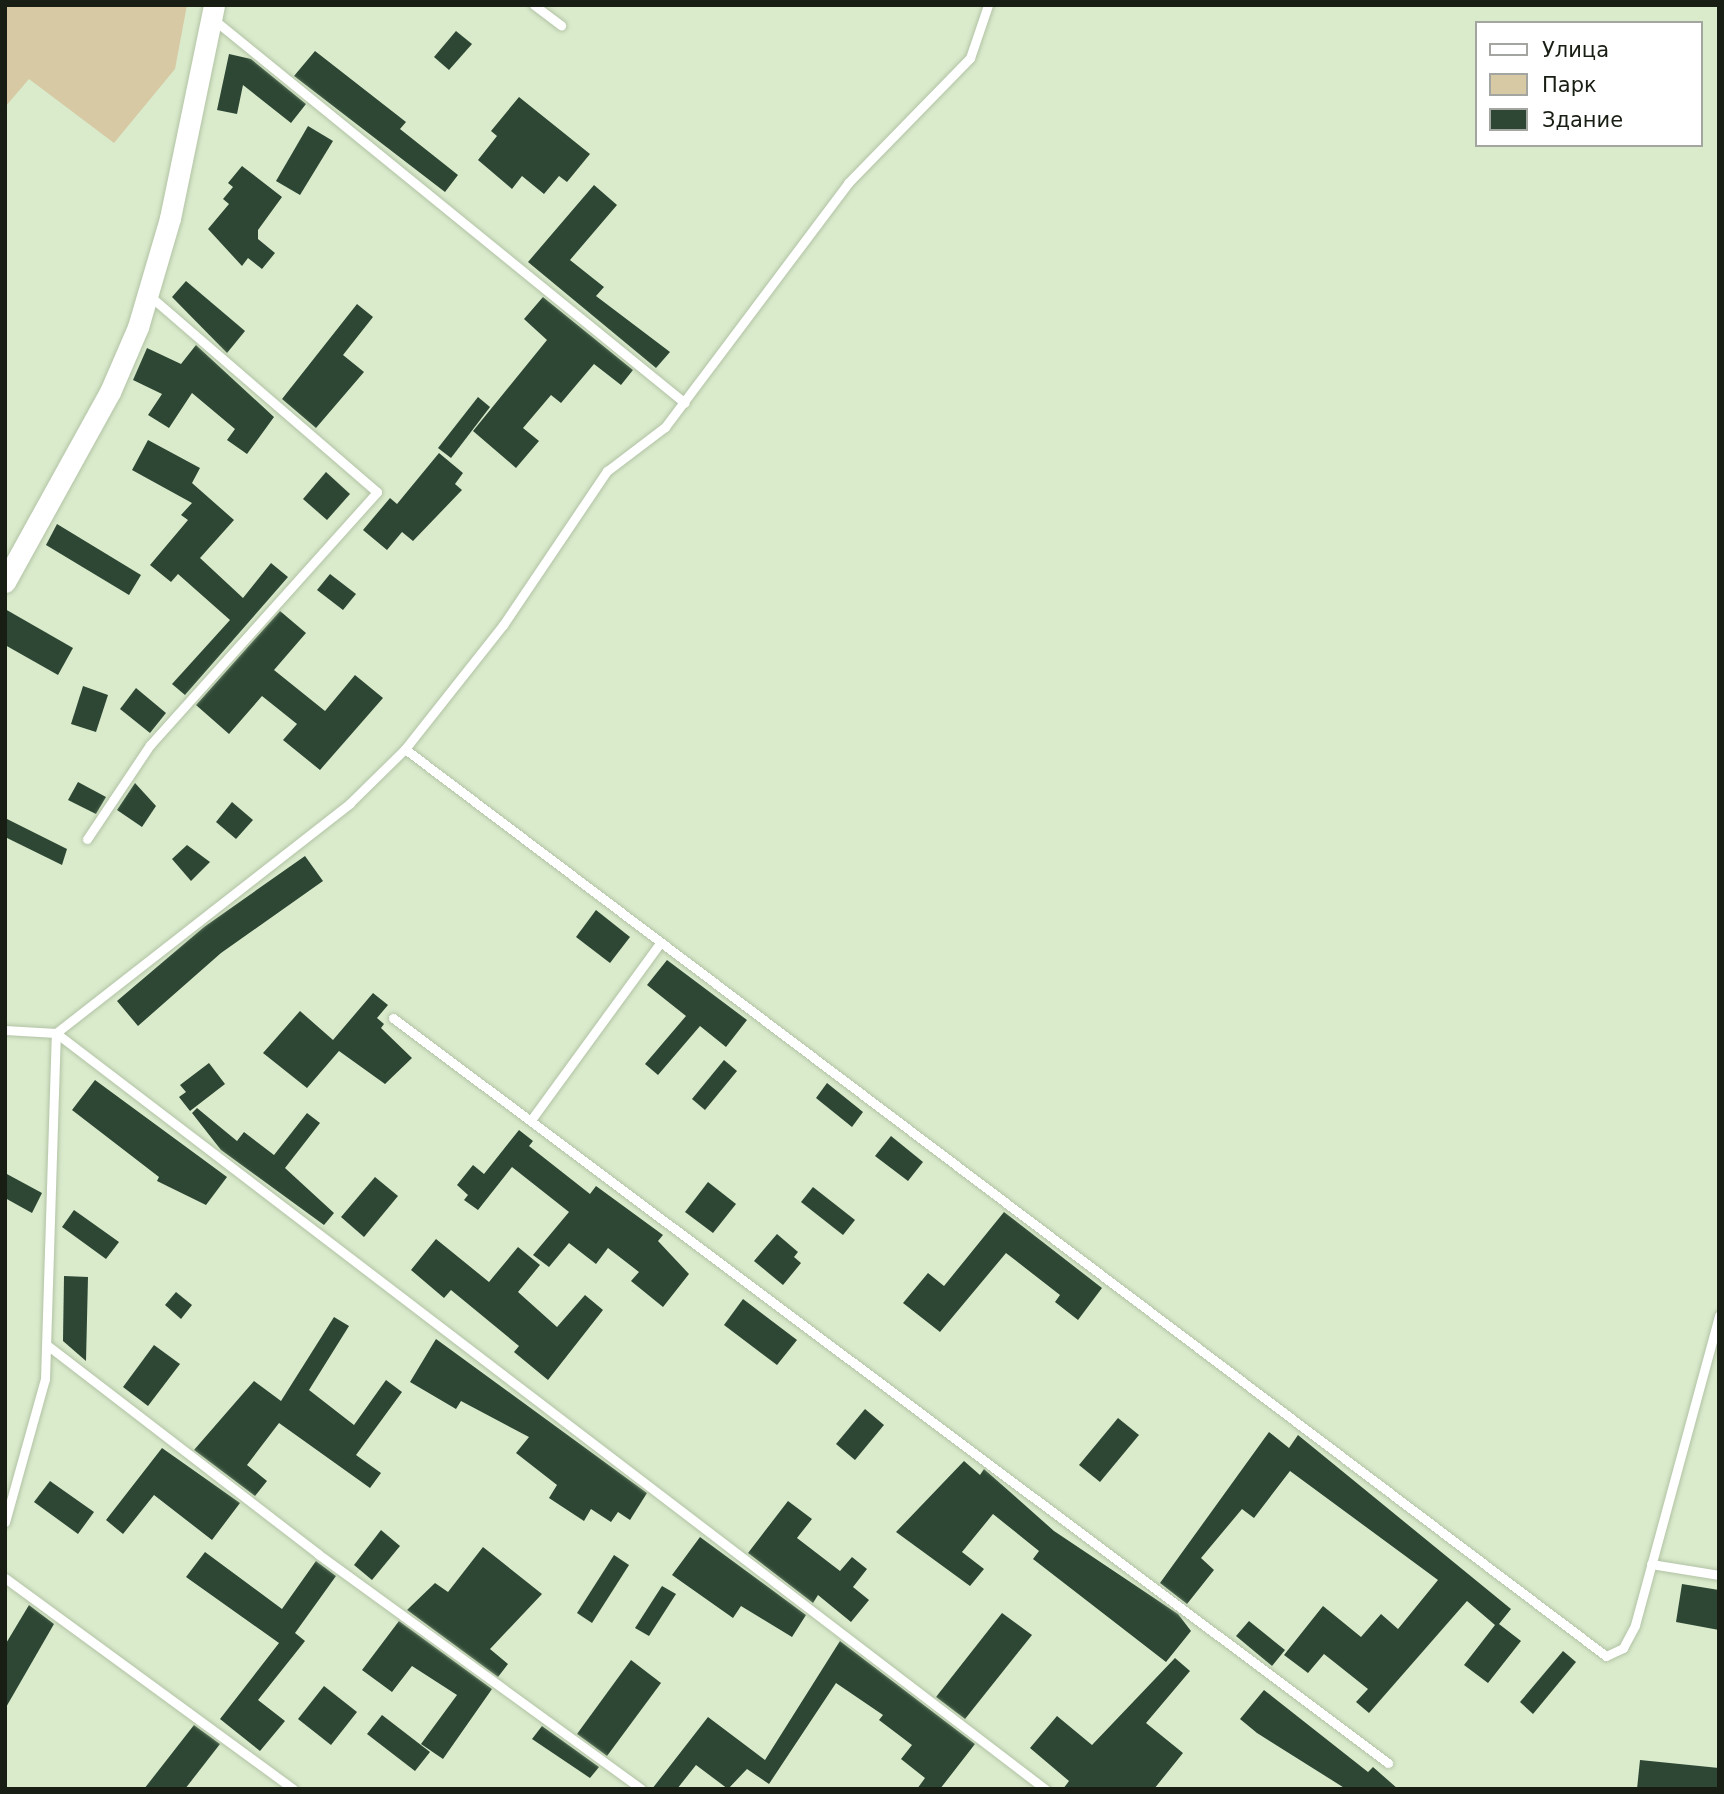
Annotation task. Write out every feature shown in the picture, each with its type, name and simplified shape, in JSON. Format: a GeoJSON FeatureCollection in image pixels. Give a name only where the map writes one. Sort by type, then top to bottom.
{"type":"FeatureCollection","features":[{"type":"Feature","properties":{"kind":"street"},"geometry":{"type":"LineString","coordinates":[[5,582],[110,392],[149,295],[213,12]]}},
{"type":"Feature","properties":{"kind":"lane"},"geometry":{"type":"LineString","coordinates":[[534,5],[561,25]]}},
{"type":"Feature","properties":{"kind":"lane"},"geometry":{"type":"LineString","coordinates":[[55,1033],[350,803],[405,749],[503,625],[607,471],[665,427],[848,183],[970,58],[988,5]]}},
{"type":"Feature","properties":{"kind":"lane"},"geometry":{"type":"LineString","coordinates":[[213,12],[685,403]]}},
{"type":"Feature","properties":{"kind":"lane"},"geometry":{"type":"LineString","coordinates":[[87,839],[149,746],[377,492],[149,295]]}},
{"type":"Feature","properties":{"kind":"lane"},"geometry":{"type":"LineString","coordinates":[[405,749],[1586,1645],[1606,1656],[1623,1648],[1651,1564],[1715,1343],[1719,1315]]}},
{"type":"Feature","properties":{"kind":"lane"},"geometry":{"type":"LineString","coordinates":[[531,1120],[660,943]]}},
{"type":"Feature","properties":{"kind":"lane"},"geometry":{"type":"LineString","coordinates":[[393,1018],[1388,1763]]}},
{"type":"Feature","properties":{"kind":"lane"},"geometry":{"type":"LineString","coordinates":[[5,1030],[55,1033],[1045,1789]]}},
{"type":"Feature","properties":{"kind":"lane"},"geometry":{"type":"LineString","coordinates":[[5,1522],[36,1417],[47,1345],[55,1033]]}},
{"type":"Feature","properties":{"kind":"lane"},"geometry":{"type":"LineString","coordinates":[[47,1345],[318,1554],[641,1789]]}},
{"type":"Feature","properties":{"kind":"lane"},"geometry":{"type":"LineString","coordinates":[[1651,1564],[1719,1575]]}},
{"type":"Feature","properties":{"kind":"lane"},"geometry":{"type":"LineString","coordinates":[[5,1578],[293,1789]]}},
{"type":"Feature","properties":{"kind":"green space"},"geometry":{"type":"Polygon","coordinates":[[[5,5],[187,5],[175,69],[114,143],[29,79],[5,107],[5,5]]]}},
{"type":"Feature","properties":{"kind":"building"},"geometry":{"type":"Polygon","coordinates":[[[456,31],[472,44],[449,70],[434,57],[456,31]]]}},
{"type":"Feature","properties":{"kind":"building"},"geometry":{"type":"Polygon","coordinates":[[[315,51],[406,122],[400,129],[458,175],[445,192],[294,76],[315,51]]]}},
{"type":"Feature","properties":{"kind":"building"},"geometry":{"type":"Polygon","coordinates":[[[229,54],[251,59],[306,104],[291,123],[243,85],[237,114],[217,110],[229,54]]]}},
{"type":"Feature","properties":{"kind":"building"},"geometry":{"type":"Polygon","coordinates":[[[519,97],[590,154],[567,182],[559,176],[544,194],[522,176],[512,189],[478,160],[497,136],[491,131],[519,97]]]}},
{"type":"Feature","properties":{"kind":"building"},"geometry":{"type":"Polygon","coordinates":[[[308,126],[333,141],[300,195],[276,181],[308,126]]]}},
{"type":"Feature","properties":{"kind":"building"},"geometry":{"type":"Polygon","coordinates":[[[242,166],[282,197],[258,230],[258,239],[275,253],[262,269],[248,258],[242,266],[208,229],[229,204],[223,199],[233,187],[228,183],[242,166]]]}},
{"type":"Feature","properties":{"kind":"building"},"geometry":{"type":"Polygon","coordinates":[[[594,185],[617,205],[570,260],[604,287],[596,296],[670,352],[656,368],[528,262],[594,185]]]}},
{"type":"Feature","properties":{"kind":"building"},"geometry":{"type":"Polygon","coordinates":[[[186,281],[245,331],[227,353],[172,297],[186,281]]]}},
{"type":"Feature","properties":{"kind":"building"},"geometry":{"type":"Polygon","coordinates":[[[543,297],[633,370],[621,385],[594,364],[561,403],[551,395],[523,428],[539,441],[516,468],[473,431],[547,340],[524,319],[543,297]]]}},
{"type":"Feature","properties":{"kind":"building"},"geometry":{"type":"Polygon","coordinates":[[[357,304],[373,317],[343,355],[364,372],[316,428],[282,399],[357,304]]]}},
{"type":"Feature","properties":{"kind":"building"},"geometry":{"type":"Polygon","coordinates":[[[196,345],[274,417],[247,454],[227,440],[235,429],[192,393],[169,428],[148,415],[162,394],[133,380],[147,348],[181,364],[196,345]]]}},
{"type":"Feature","properties":{"kind":"building"},"geometry":{"type":"Polygon","coordinates":[[[478,397],[490,407],[451,458],[438,448],[478,397]]]}},
{"type":"Feature","properties":{"kind":"building"},"geometry":{"type":"Polygon","coordinates":[[[148,440],[200,468],[192,483],[234,520],[200,558],[243,598],[271,563],[288,577],[185,695],[172,684],[230,620],[178,574],[171,582],[150,565],[188,520],[181,515],[192,503],[132,470],[148,440]]]}},
{"type":"Feature","properties":{"kind":"building"},"geometry":{"type":"Polygon","coordinates":[[[439,453],[463,473],[455,484],[462,490],[413,541],[402,532],[387,550],[363,530],[390,498],[397,504],[439,453]]]}},
{"type":"Feature","properties":{"kind":"building"},"geometry":{"type":"Polygon","coordinates":[[[326,472],[350,494],[327,520],[303,499],[326,472]]]}},
{"type":"Feature","properties":{"kind":"building"},"geometry":{"type":"Polygon","coordinates":[[[57,524],[141,575],[129,595],[46,545],[57,524]]]}},
{"type":"Feature","properties":{"kind":"building"},"geometry":{"type":"Polygon","coordinates":[[[330,574],[356,594],[343,610],[317,590],[330,574]]]}},
{"type":"Feature","properties":{"kind":"building"},"geometry":{"type":"Polygon","coordinates":[[[5,609],[73,648],[58,675],[5,645],[5,609]]]}},
{"type":"Feature","properties":{"kind":"building"},"geometry":{"type":"Polygon","coordinates":[[[280,611],[306,633],[274,670],[325,711],[355,675],[383,698],[320,770],[283,740],[297,724],[262,696],[229,734],[196,705],[280,611]]]}},
{"type":"Feature","properties":{"kind":"building"},"geometry":{"type":"Polygon","coordinates":[[[83,686],[108,695],[96,732],[71,724],[83,686]]]}},
{"type":"Feature","properties":{"kind":"building"},"geometry":{"type":"Polygon","coordinates":[[[136,688],[166,713],[150,733],[120,709],[136,688]]]}},
{"type":"Feature","properties":{"kind":"building"},"geometry":{"type":"Polygon","coordinates":[[[78,782],[106,797],[96,814],[68,800],[78,782]]]}},
{"type":"Feature","properties":{"kind":"building"},"geometry":{"type":"Polygon","coordinates":[[[135,783],[156,806],[142,827],[117,810],[135,783]]]}},
{"type":"Feature","properties":{"kind":"building"},"geometry":{"type":"Polygon","coordinates":[[[232,802],[253,820],[236,839],[216,822],[232,802]]]}},
{"type":"Feature","properties":{"kind":"building"},"geometry":{"type":"Polygon","coordinates":[[[5,818],[67,849],[62,865],[5,837],[5,818]]]}},
{"type":"Feature","properties":{"kind":"building"},"geometry":{"type":"Polygon","coordinates":[[[187,845],[210,862],[191,881],[172,859],[187,845]]]}},
{"type":"Feature","properties":{"kind":"building"},"geometry":{"type":"Polygon","coordinates":[[[305,856],[323,881],[221,953],[138,1026],[117,1001],[204,927],[305,856]]]}},
{"type":"Feature","properties":{"kind":"building"},"geometry":{"type":"Polygon","coordinates":[[[596,910],[630,937],[610,963],[576,937],[596,910]]]}},
{"type":"Feature","properties":{"kind":"building"},"geometry":{"type":"Polygon","coordinates":[[[667,960],[747,1020],[726,1047],[700,1026],[658,1075],[645,1064],[686,1016],[647,985],[667,960]]]}},
{"type":"Feature","properties":{"kind":"building"},"geometry":{"type":"Polygon","coordinates":[[[373,993],[388,1005],[377,1018],[384,1024],[381,1028],[412,1058],[385,1084],[339,1051],[307,1088],[263,1053],[300,1011],[333,1040],[373,993]]]}},
{"type":"Feature","properties":{"kind":"building"},"geometry":{"type":"Polygon","coordinates":[[[724,1060],[737,1071],[705,1110],[692,1099],[724,1060]]]}},
{"type":"Feature","properties":{"kind":"building"},"geometry":{"type":"Polygon","coordinates":[[[209,1063],[225,1084],[190,1111],[179,1097],[186,1092],[180,1085],[209,1063]]]}},
{"type":"Feature","properties":{"kind":"building"},"geometry":{"type":"Polygon","coordinates":[[[95,1080],[227,1177],[206,1205],[157,1181],[159,1177],[72,1110],[95,1080]]]}},
{"type":"Feature","properties":{"kind":"building"},"geometry":{"type":"Polygon","coordinates":[[[827,1083],[863,1112],[852,1127],[816,1098],[827,1083]]]}},
{"type":"Feature","properties":{"kind":"building"},"geometry":{"type":"Polygon","coordinates":[[[197,1108],[237,1141],[244,1132],[274,1155],[307,1113],[320,1123],[285,1168],[334,1213],[324,1225],[221,1150],[192,1113],[197,1108]]]}},
{"type":"Feature","properties":{"kind":"building"},"geometry":{"type":"Polygon","coordinates":[[[519,1130],[533,1141],[529,1146],[590,1194],[596,1186],[663,1235],[658,1241],[689,1274],[663,1307],[631,1281],[639,1272],[608,1248],[596,1264],[569,1243],[549,1267],[533,1255],[569,1212],[512,1167],[478,1210],[464,1200],[468,1195],[457,1185],[473,1165],[484,1174],[519,1130]]]}},
{"type":"Feature","properties":{"kind":"building"},"geometry":{"type":"Polygon","coordinates":[[[891,1136],[923,1162],[908,1181],[875,1156],[891,1136]]]}},
{"type":"Feature","properties":{"kind":"building"},"geometry":{"type":"Polygon","coordinates":[[[5,1173],[42,1193],[32,1213],[5,1198],[5,1173]]]}},
{"type":"Feature","properties":{"kind":"building"},"geometry":{"type":"Polygon","coordinates":[[[375,1177],[398,1196],[364,1237],[341,1217],[375,1177]]]}},
{"type":"Feature","properties":{"kind":"building"},"geometry":{"type":"Polygon","coordinates":[[[708,1182],[736,1204],[713,1233],[685,1212],[708,1182]]]}},
{"type":"Feature","properties":{"kind":"building"},"geometry":{"type":"Polygon","coordinates":[[[813,1187],[855,1220],[843,1235],[801,1202],[813,1187]]]}},
{"type":"Feature","properties":{"kind":"building"},"geometry":{"type":"Polygon","coordinates":[[[74,1210],[119,1242],[106,1259],[62,1227],[74,1210]]]}},
{"type":"Feature","properties":{"kind":"building"},"geometry":{"type":"Polygon","coordinates":[[[1004,1212],[1102,1288],[1078,1320],[1055,1302],[1060,1295],[1006,1253],[940,1332],[903,1303],[928,1273],[944,1286],[1004,1212]]]}},
{"type":"Feature","properties":{"kind":"building"},"geometry":{"type":"Polygon","coordinates":[[[777,1234],[798,1252],[794,1257],[801,1263],[783,1285],[754,1261],[777,1234]]]}},
{"type":"Feature","properties":{"kind":"building"},"geometry":{"type":"Polygon","coordinates":[[[436,1239],[489,1282],[518,1247],[540,1265],[518,1292],[557,1327],[585,1295],[603,1310],[548,1380],[514,1352],[519,1346],[451,1290],[444,1298],[411,1270],[436,1239]]]}},
{"type":"Feature","properties":{"kind":"building"},"geometry":{"type":"Polygon","coordinates":[[[64,1276],[88,1277],[86,1361],[63,1341],[64,1276]]]}},
{"type":"Feature","properties":{"kind":"building"},"geometry":{"type":"Polygon","coordinates":[[[176,1292],[192,1305],[181,1319],[165,1305],[176,1292]]]}},
{"type":"Feature","properties":{"kind":"building"},"geometry":{"type":"Polygon","coordinates":[[[743,1299],[797,1340],[777,1365],[724,1325],[743,1299]]]}},
{"type":"Feature","properties":{"kind":"building"},"geometry":{"type":"Polygon","coordinates":[[[334,1317],[349,1326],[309,1390],[354,1425],[386,1380],[402,1392],[356,1455],[381,1473],[370,1488],[279,1423],[247,1465],[267,1481],[255,1496],[194,1450],[254,1381],[281,1401],[334,1317]]]}},
{"type":"Feature","properties":{"kind":"building"},"geometry":{"type":"Polygon","coordinates":[[[436,1339],[647,1493],[630,1520],[618,1512],[611,1522],[591,1509],[584,1521],[549,1498],[557,1485],[516,1453],[529,1437],[461,1401],[456,1409],[410,1382],[436,1339]]]}},
{"type":"Feature","properties":{"kind":"building"},"geometry":{"type":"Polygon","coordinates":[[[154,1345],[180,1364],[148,1406],[123,1387],[154,1345]]]}},
{"type":"Feature","properties":{"kind":"building"},"geometry":{"type":"Polygon","coordinates":[[[865,1409],[884,1425],[855,1460],[836,1444],[865,1409]]]}},
{"type":"Feature","properties":{"kind":"building"},"geometry":{"type":"Polygon","coordinates":[[[1118,1418],[1139,1435],[1100,1482],[1079,1465],[1118,1418]]]}},
{"type":"Feature","properties":{"kind":"building"},"geometry":{"type":"Polygon","coordinates":[[[1269,1432],[1289,1448],[1298,1435],[1511,1609],[1499,1624],[1521,1641],[1488,1683],[1464,1665],[1495,1625],[1467,1601],[1369,1713],[1356,1702],[1368,1689],[1324,1654],[1308,1673],[1284,1655],[1323,1606],[1361,1637],[1381,1614],[1398,1629],[1438,1580],[1290,1471],[1254,1518],[1242,1509],[1201,1558],[1214,1570],[1187,1604],[1160,1583],[1269,1432]]]}},
{"type":"Feature","properties":{"kind":"building"},"geometry":{"type":"Polygon","coordinates":[[[162,1448],[240,1503],[212,1540],[154,1495],[123,1534],[106,1520],[162,1448]]]}},
{"type":"Feature","properties":{"kind":"building"},"geometry":{"type":"Polygon","coordinates":[[[964,1461],[980,1475],[984,1469],[1054,1531],[1178,1614],[1191,1631],[1166,1662],[1033,1559],[1039,1551],[993,1514],[962,1552],[984,1569],[970,1586],[896,1532],[964,1461]]]}},
{"type":"Feature","properties":{"kind":"building"},"geometry":{"type":"Polygon","coordinates":[[[50,1481],[94,1512],[78,1534],[34,1502],[50,1481]]]}},
{"type":"Feature","properties":{"kind":"building"},"geometry":{"type":"Polygon","coordinates":[[[788,1501],[812,1519],[797,1538],[840,1571],[852,1557],[867,1569],[853,1587],[869,1600],[851,1622],[818,1595],[813,1603],[748,1553],[788,1501]]]}},
{"type":"Feature","properties":{"kind":"building"},"geometry":{"type":"Polygon","coordinates":[[[381,1530],[400,1546],[372,1580],[354,1565],[381,1530]]]}},
{"type":"Feature","properties":{"kind":"building"},"geometry":{"type":"Polygon","coordinates":[[[700,1537],[806,1615],[792,1637],[741,1606],[733,1618],[672,1575],[700,1537]]]}},
{"type":"Feature","properties":{"kind":"building"},"geometry":{"type":"Polygon","coordinates":[[[483,1547],[542,1594],[490,1649],[508,1664],[498,1677],[407,1610],[435,1583],[448,1592],[483,1547]]]}},
{"type":"Feature","properties":{"kind":"building"},"geometry":{"type":"Polygon","coordinates":[[[205,1552],[282,1609],[316,1561],[336,1576],[295,1633],[305,1641],[258,1700],[285,1721],[260,1751],[220,1719],[279,1643],[186,1577],[205,1552]]]}},
{"type":"Feature","properties":{"kind":"building"},"geometry":{"type":"Polygon","coordinates":[[[614,1555],[629,1565],[592,1623],[577,1613],[614,1555]]]}},
{"type":"Feature","properties":{"kind":"building"},"geometry":{"type":"Polygon","coordinates":[[[1682,1584],[1719,1590],[1719,1630],[1676,1622],[1682,1584]]]}},
{"type":"Feature","properties":{"kind":"building"},"geometry":{"type":"Polygon","coordinates":[[[662,1586],[676,1594],[649,1636],[635,1628],[662,1586]]]}},
{"type":"Feature","properties":{"kind":"building"},"geometry":{"type":"Polygon","coordinates":[[[29,1605],[54,1624],[5,1709],[5,1645],[29,1605]]]}},
{"type":"Feature","properties":{"kind":"building"},"geometry":{"type":"Polygon","coordinates":[[[1002,1613],[1032,1635],[965,1719],[936,1697],[1002,1613]]]}},
{"type":"Feature","properties":{"kind":"building"},"geometry":{"type":"Polygon","coordinates":[[[399,1621],[492,1689],[443,1759],[421,1744],[457,1695],[412,1666],[392,1692],[362,1670],[399,1621]]]}},
{"type":"Feature","properties":{"kind":"building"},"geometry":{"type":"Polygon","coordinates":[[[1249,1621],[1285,1650],[1272,1666],[1236,1636],[1249,1621]]]}},
{"type":"Feature","properties":{"kind":"building"},"geometry":{"type":"Polygon","coordinates":[[[840,1641],[975,1744],[940,1789],[917,1789],[925,1778],[901,1759],[912,1745],[879,1720],[883,1715],[836,1683],[769,1784],[747,1769],[728,1789],[696,1765],[677,1789],[652,1789],[708,1717],[765,1760],[840,1641]]]}},
{"type":"Feature","properties":{"kind":"building"},"geometry":{"type":"Polygon","coordinates":[[[1563,1651],[1576,1662],[1533,1714],[1520,1702],[1563,1651]]]}},
{"type":"Feature","properties":{"kind":"building"},"geometry":{"type":"Polygon","coordinates":[[[1175,1658],[1190,1671],[1146,1723],[1183,1753],[1154,1789],[1063,1789],[1069,1781],[1030,1748],[1057,1716],[1092,1745],[1175,1658]]]}},
{"type":"Feature","properties":{"kind":"building"},"geometry":{"type":"Polygon","coordinates":[[[631,1660],[661,1683],[607,1756],[577,1734],[631,1660]]]}},
{"type":"Feature","properties":{"kind":"building"},"geometry":{"type":"Polygon","coordinates":[[[324,1686],[357,1712],[331,1745],[298,1719],[324,1686]]]}},
{"type":"Feature","properties":{"kind":"building"},"geometry":{"type":"Polygon","coordinates":[[[1264,1690],[1368,1772],[1373,1767],[1398,1789],[1346,1789],[1257,1733],[1240,1719],[1264,1690]]]}},
{"type":"Feature","properties":{"kind":"building"},"geometry":{"type":"Polygon","coordinates":[[[382,1715],[430,1752],[415,1771],[367,1734],[382,1715]]]}},
{"type":"Feature","properties":{"kind":"building"},"geometry":{"type":"Polygon","coordinates":[[[194,1725],[220,1744],[185,1789],[144,1789],[194,1725]]]}},
{"type":"Feature","properties":{"kind":"building"},"geometry":{"type":"Polygon","coordinates":[[[542,1726],[599,1767],[590,1778],[532,1739],[542,1726]]]}},
{"type":"Feature","properties":{"kind":"building"},"geometry":{"type":"Polygon","coordinates":[[[1640,1760],[1719,1768],[1719,1789],[1637,1789],[1640,1760]]]}}]}
